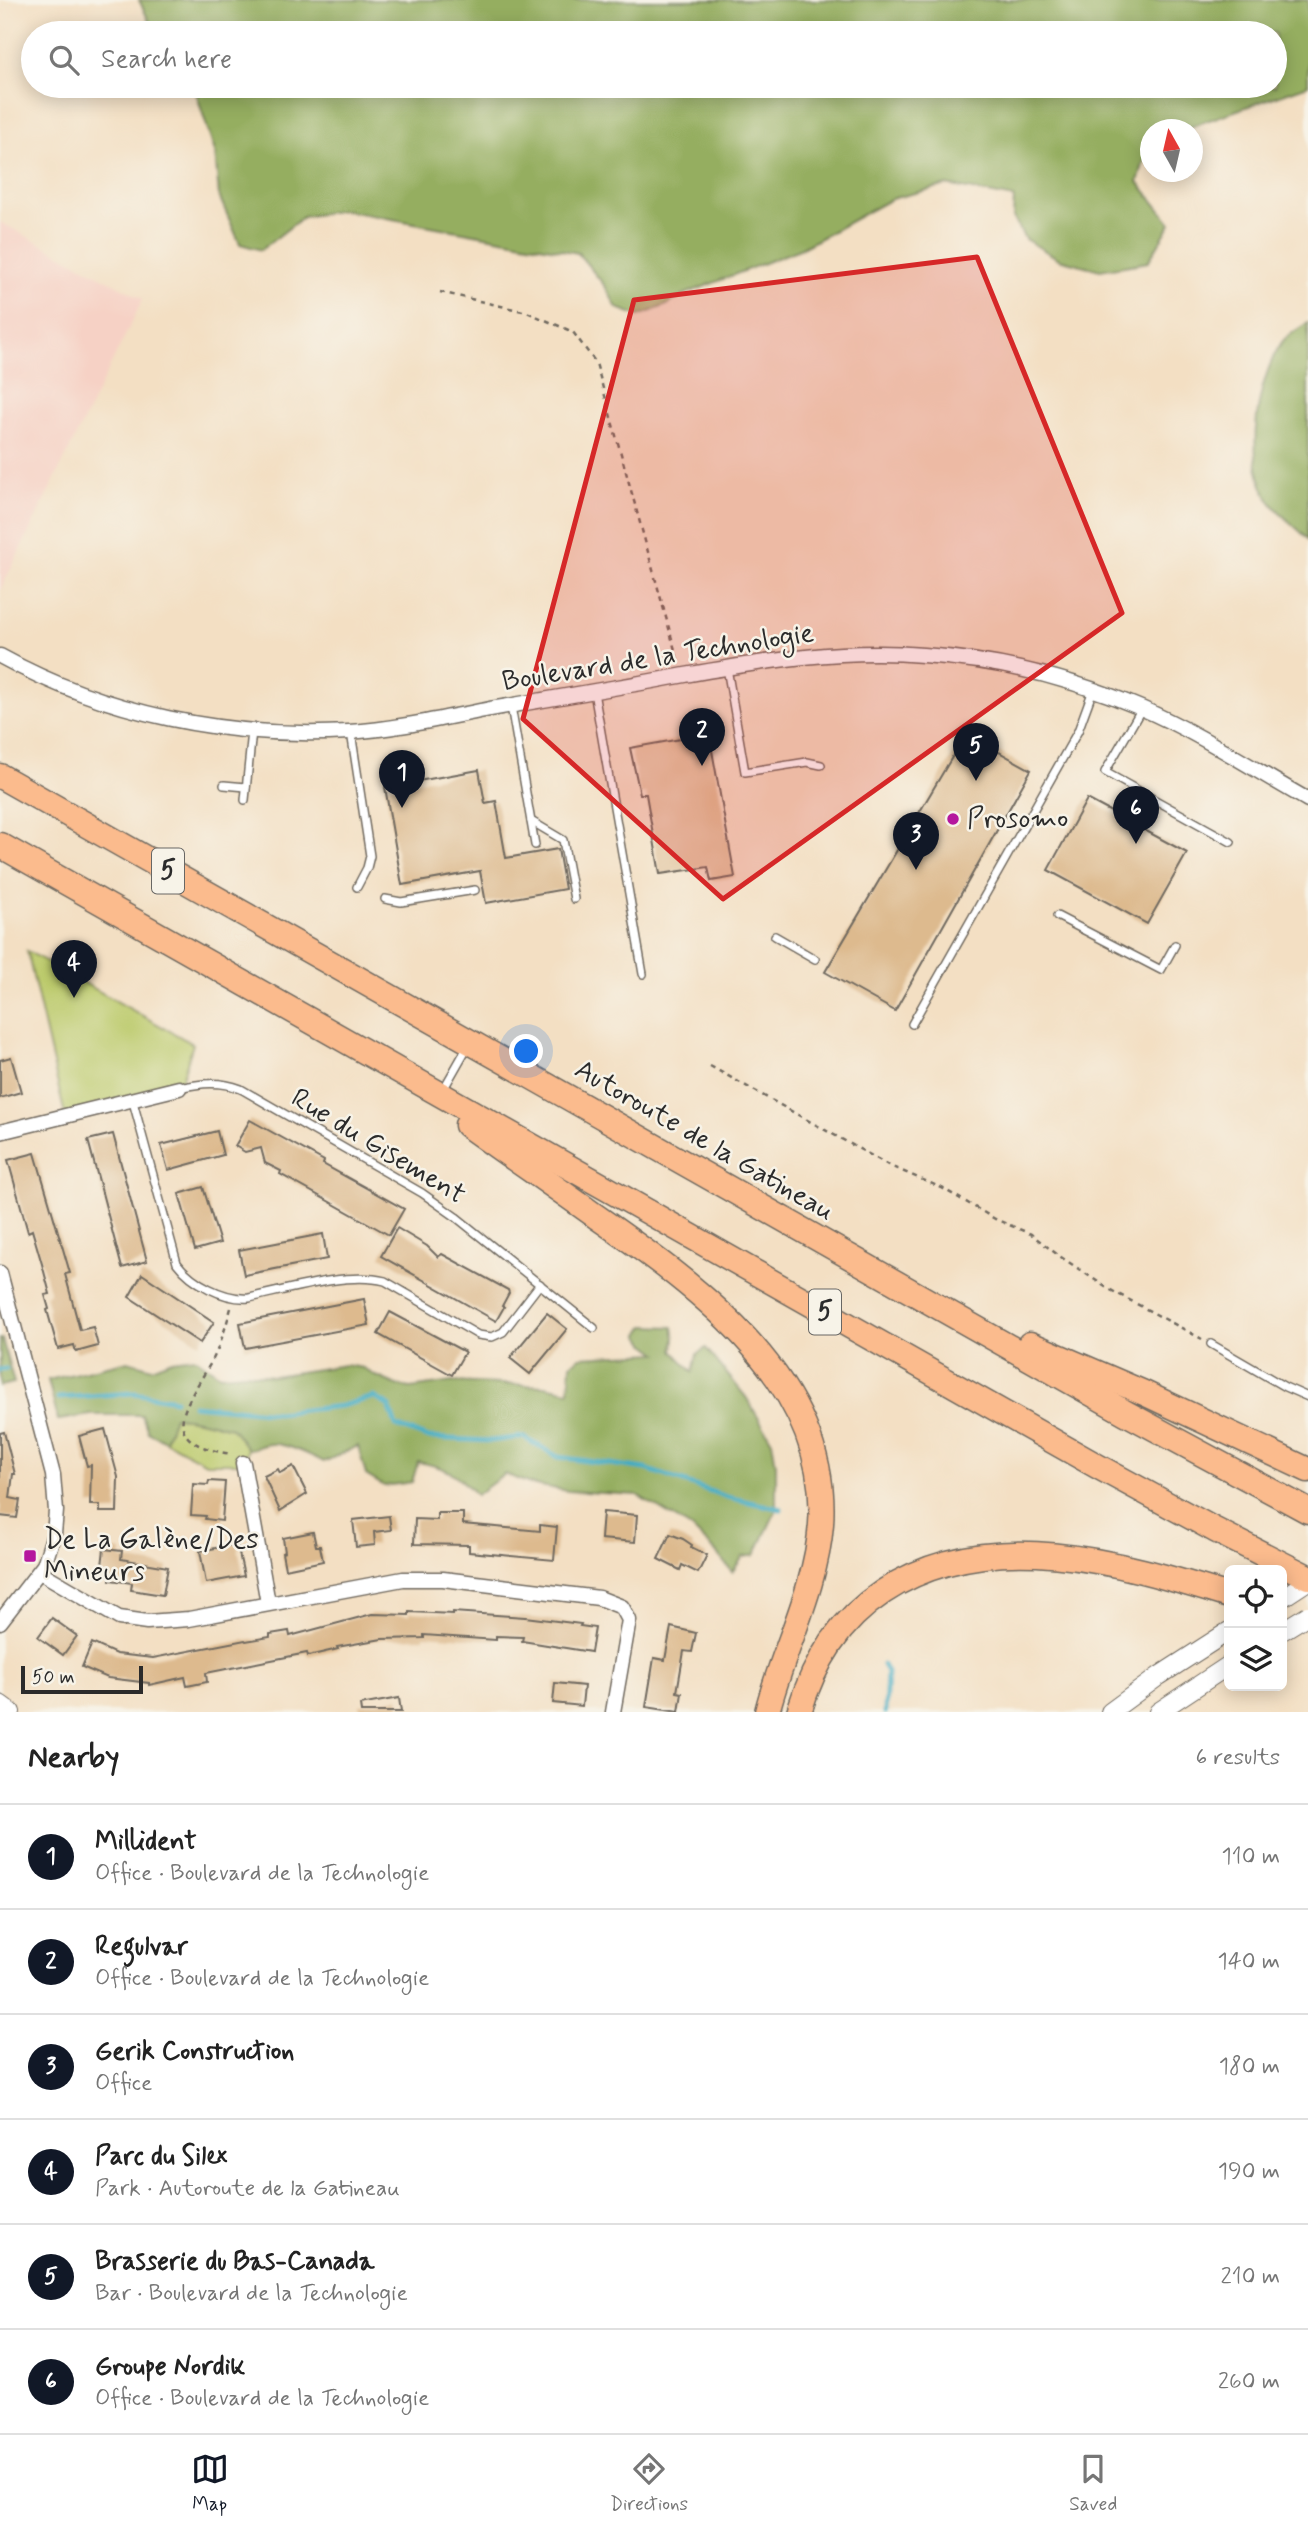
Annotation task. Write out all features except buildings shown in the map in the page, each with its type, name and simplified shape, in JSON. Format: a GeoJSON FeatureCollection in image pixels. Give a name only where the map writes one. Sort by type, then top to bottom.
{"type":"FeatureCollection","features":[{"type":"Feature","properties":{"kind":"highway","name":"Autoroute de la Gatineau"},"geometry":{"type":"LineString","coordinates":[[0,776],[904,1289],[1156,1430],[1308,1511]]}},
{"type":"Feature","properties":{"kind":"highway","name":"5"},"geometry":{"type":"LineString","coordinates":[[0,845],[346,1040],[438,1099],[1097,1466],[1308,1579]]}},
{"type":"Feature","properties":{"kind":"highway"},"geometry":{"type":"LineString","coordinates":[[438,1099],[698,1292],[756,1350],[775,1374],[794,1406],[808,1437],[817,1468],[821,1524],[810,1580],[767,1712]]}},
{"type":"Feature","properties":{"kind":"highway"},"geometry":{"type":"LineString","coordinates":[[904,1289],[1144,1394],[1308,1470]]}},
{"type":"Feature","properties":{"kind":"highway"},"geometry":{"type":"LineString","coordinates":[[799,1712],[821,1657],[848,1621],[892,1587],[941,1564],[997,1555],[1062,1556],[1140,1571],[1224,1595]]}},
{"type":"Feature","properties":{"kind":"highway"},"geometry":{"type":"LineString","coordinates":[[1287,1617],[1308,1624]]}},
{"type":"Feature","properties":{"kind":"street","name":"Boulevard de la Technologie"},"geometry":{"type":"LineString","coordinates":[[0,656],[59,684],[126,707],[198,724],[252,730],[351,732],[727,668],[826,655],[919,654],[999,664],[1030,671],[1142,708],[1308,800]]}},
{"type":"Feature","properties":{"kind":"street"},"geometry":{"type":"LineString","coordinates":[[0,1132],[179,1088]]}},
{"type":"Feature","properties":{"kind":"street"},"geometry":{"type":"LineString","coordinates":[[0,1273],[54,1487],[56,1511],[54,1534],[40,1572],[0,1622]]}},
{"type":"Feature","properties":{"kind":"street"},"geometry":{"type":"LineString","coordinates":[[243,1463],[268,1603]]}},
{"type":"Feature","properties":{"kind":"street"},"geometry":{"type":"LineString","coordinates":[[40,1572],[119,1618],[147,1622],[189,1619],[386,1581],[424,1578],[599,1598],[622,1607],[629,1620],[613,1712]]}},
{"type":"Feature","properties":{"kind":"street"},"geometry":{"type":"LineString","coordinates":[[1287,1594],[1308,1579]]}},
{"type":"Feature","properties":{"kind":"street"},"geometry":{"type":"LineString","coordinates":[[1287,1628],[1308,1615]]}},
{"type":"Feature","properties":{"kind":"street"},"geometry":{"type":"LineString","coordinates":[[1111,1712],[1224,1634]]}},
{"type":"Feature","properties":{"kind":"street"},"geometry":{"type":"LineString","coordinates":[[1158,1712],[1224,1668]]}},
{"type":"Feature","properties":{"kind":"street"},"geometry":{"type":"LineString","coordinates":[[0,1704],[11,1712]]}},
{"type":"Feature","properties":{"kind":"lane"},"geometry":{"type":"LineString","coordinates":[[727,668],[745,772],[807,762],[821,765]]}},
{"type":"Feature","properties":{"kind":"lane"},"geometry":{"type":"LineString","coordinates":[[912,1024],[1078,731],[1093,690]]}},
{"type":"Feature","properties":{"kind":"lane"},"geometry":{"type":"LineString","coordinates":[[594,691],[643,974]]}},
{"type":"Feature","properties":{"kind":"lane"},"geometry":{"type":"LineString","coordinates":[[511,706],[535,845]]}},
{"type":"Feature","properties":{"kind":"lane"},"geometry":{"type":"LineString","coordinates":[[1142,708],[1105,772],[1231,842]]}},
{"type":"Feature","properties":{"kind":"lane"},"geometry":{"type":"LineString","coordinates":[[245,800],[252,730]]}},
{"type":"Feature","properties":{"kind":"lane"},"geometry":{"type":"LineString","coordinates":[[351,732],[370,856],[368,868],[357,887]]}},
{"type":"Feature","properties":{"kind":"lane"},"geometry":{"type":"LineString","coordinates":[[225,785],[246,788]]}},
{"type":"Feature","properties":{"kind":"lane"},"geometry":{"type":"LineString","coordinates":[[531,821],[563,840],[573,899]]}},
{"type":"Feature","properties":{"kind":"lane"},"geometry":{"type":"LineString","coordinates":[[385,899],[401,902],[475,890]]}},
{"type":"Feature","properties":{"kind":"lane"},"geometry":{"type":"LineString","coordinates":[[1057,916],[1161,970],[1175,945]]}},
{"type":"Feature","properties":{"kind":"lane"},"geometry":{"type":"LineString","coordinates":[[775,936],[815,959]]}},
{"type":"Feature","properties":{"kind":"lane"},"geometry":{"type":"LineString","coordinates":[[438,1099],[470,1043]]}},
{"type":"Feature","properties":{"kind":"lane","name":"Rue du Gisement"},"geometry":{"type":"LineString","coordinates":[[179,1088],[202,1083],[242,1089],[422,1193],[594,1328]]}},
{"type":"Feature","properties":{"kind":"lane"},"geometry":{"type":"LineString","coordinates":[[132,1098],[177,1263],[192,1278],[219,1293],[234,1298],[249,1298],[354,1278],[375,1278],[478,1335],[492,1338],[503,1332],[540,1284]]}},
{"type":"Feature","properties":{"kind":"lane"},"geometry":{"type":"LineString","coordinates":[[1211,1344],[1266,1377],[1308,1397]]}},
{"type":"Feature","properties":{"kind":"path"},"geometry":{"type":"LineString","coordinates":[[440,292],[527,312],[573,332],[596,363],[682,676]]}},
{"type":"Feature","properties":{"kind":"path"},"geometry":{"type":"LineString","coordinates":[[710,1066],[890,1166],[942,1188],[995,1219],[1031,1234],[1107,1287],[1211,1344]]}},
{"type":"Feature","properties":{"kind":"path"},"geometry":{"type":"LineString","coordinates":[[234,1298],[223,1337],[190,1396],[182,1418],[186,1431],[194,1442],[220,1454],[230,1453],[243,1463]]}},
{"type":"Feature","properties":{"kind":"highlighted area"},"geometry":{"type":"Polygon","coordinates":[[[977,257],[1122,613],[723,899],[523,719],[634,300],[977,257]]]}},
{"type":"Feature","properties":{"kind":"shaded area"},"geometry":{"type":"Polygon","coordinates":[[[0,222],[143,299],[0,591],[0,222]]]}},
{"type":"Feature","properties":{"kind":"green space"},"geometry":{"type":"Polygon","coordinates":[[[139,0],[1308,0],[1308,85],[1287,92],[1287,21],[149,21],[139,0]]]}},
{"type":"Feature","properties":{"kind":"green space"},"geometry":{"type":"Polygon","coordinates":[[[198,98],[1271,98],[1203,122],[1203,119],[1140,119],[1138,182],[1171,223],[1148,262],[1100,270],[1059,259],[1025,239],[1013,217],[1014,198],[947,185],[891,199],[802,248],[683,295],[667,305],[639,316],[617,308],[605,286],[578,253],[343,210],[303,217],[261,250],[240,244],[219,196],[215,152],[198,98]]]}},
{"type":"Feature","properties":{"kind":"green space"},"geometry":{"type":"Polygon","coordinates":[[[1308,323],[1308,539],[1280,513],[1267,496],[1260,479],[1255,439],[1260,396],[1273,358],[1285,339],[1308,323]]]}},
{"type":"Feature","properties":{"kind":"green space"},"geometry":{"type":"Polygon","coordinates":[[[27,951],[193,1044],[179,1088],[65,1115],[27,951]]]}},
{"type":"Feature","properties":{"kind":"green space"},"geometry":{"type":"Polygon","coordinates":[[[645,1326],[673,1327],[673,1351],[693,1372],[697,1354],[706,1348],[746,1397],[772,1441],[776,1465],[776,1511],[755,1555],[743,1557],[732,1572],[691,1528],[637,1495],[568,1491],[530,1484],[505,1474],[476,1495],[450,1472],[418,1462],[412,1482],[384,1486],[366,1475],[358,1446],[324,1462],[283,1445],[267,1444],[248,1449],[232,1428],[189,1418],[174,1417],[165,1441],[148,1432],[142,1415],[91,1415],[58,1420],[48,1380],[128,1361],[152,1368],[172,1360],[194,1357],[220,1375],[245,1373],[273,1376],[345,1365],[363,1368],[399,1386],[411,1388],[452,1382],[545,1386],[569,1391],[571,1364],[580,1357],[658,1353],[646,1344],[639,1334],[645,1326]]]}},
{"type":"Feature","properties":{"kind":"green space"},"geometry":{"type":"Polygon","coordinates":[[[0,1339],[14,1383],[0,1386],[0,1339]]]}},
{"type":"Feature","properties":{"kind":"green space"},"geometry":{"type":"Polygon","coordinates":[[[174,1417],[196,1419],[232,1428],[248,1449],[243,1463],[206,1463],[165,1441],[174,1417]]]}},
{"type":"Feature","properties":{"kind":"waterway"},"geometry":{"type":"LineString","coordinates":[[0,1370],[6,1369]]}},
{"type":"Feature","properties":{"kind":"waterway"},"geometry":{"type":"LineString","coordinates":[[58,1398],[134,1393],[175,1400]]}},
{"type":"Feature","properties":{"kind":"waterway"},"geometry":{"type":"LineString","coordinates":[[193,1405],[277,1413],[341,1406],[374,1397],[389,1406],[396,1426],[429,1438],[490,1441],[523,1437],[558,1457],[646,1469],[727,1497],[781,1509]]}},
{"type":"Feature","properties":{"kind":"waterway"},"geometry":{"type":"LineString","coordinates":[[883,1665],[887,1672],[885,1712]]}},
{"type":"Feature","properties":{"kind":"place","name":"Regulvar"},"geometry":{"type":"Point","coordinates":[702,766]}},
{"type":"Feature","properties":{"kind":"place","name":"Brasserie du Bas-Canada"},"geometry":{"type":"Point","coordinates":[976,781]}},
{"type":"Feature","properties":{"kind":"place","name":"Millident"},"geometry":{"type":"Point","coordinates":[402,808]}},
{"type":"Feature","properties":{"kind":"place","name":"Prosomo"},"geometry":{"type":"Point","coordinates":[953,819]}},
{"type":"Feature","properties":{"kind":"place","name":"Groupe Nordik"},"geometry":{"type":"Point","coordinates":[1136,844]}},
{"type":"Feature","properties":{"kind":"place","name":"Gerik Construction"},"geometry":{"type":"Point","coordinates":[916,870]}},
{"type":"Feature","properties":{"kind":"place","name":"Parc du Silex"},"geometry":{"type":"Point","coordinates":[74,998]}},
{"type":"Feature","properties":{"kind":"place","name":"De La Galène/Des Mineurs"},"geometry":{"type":"Point","coordinates":[30,1556]}}]}
